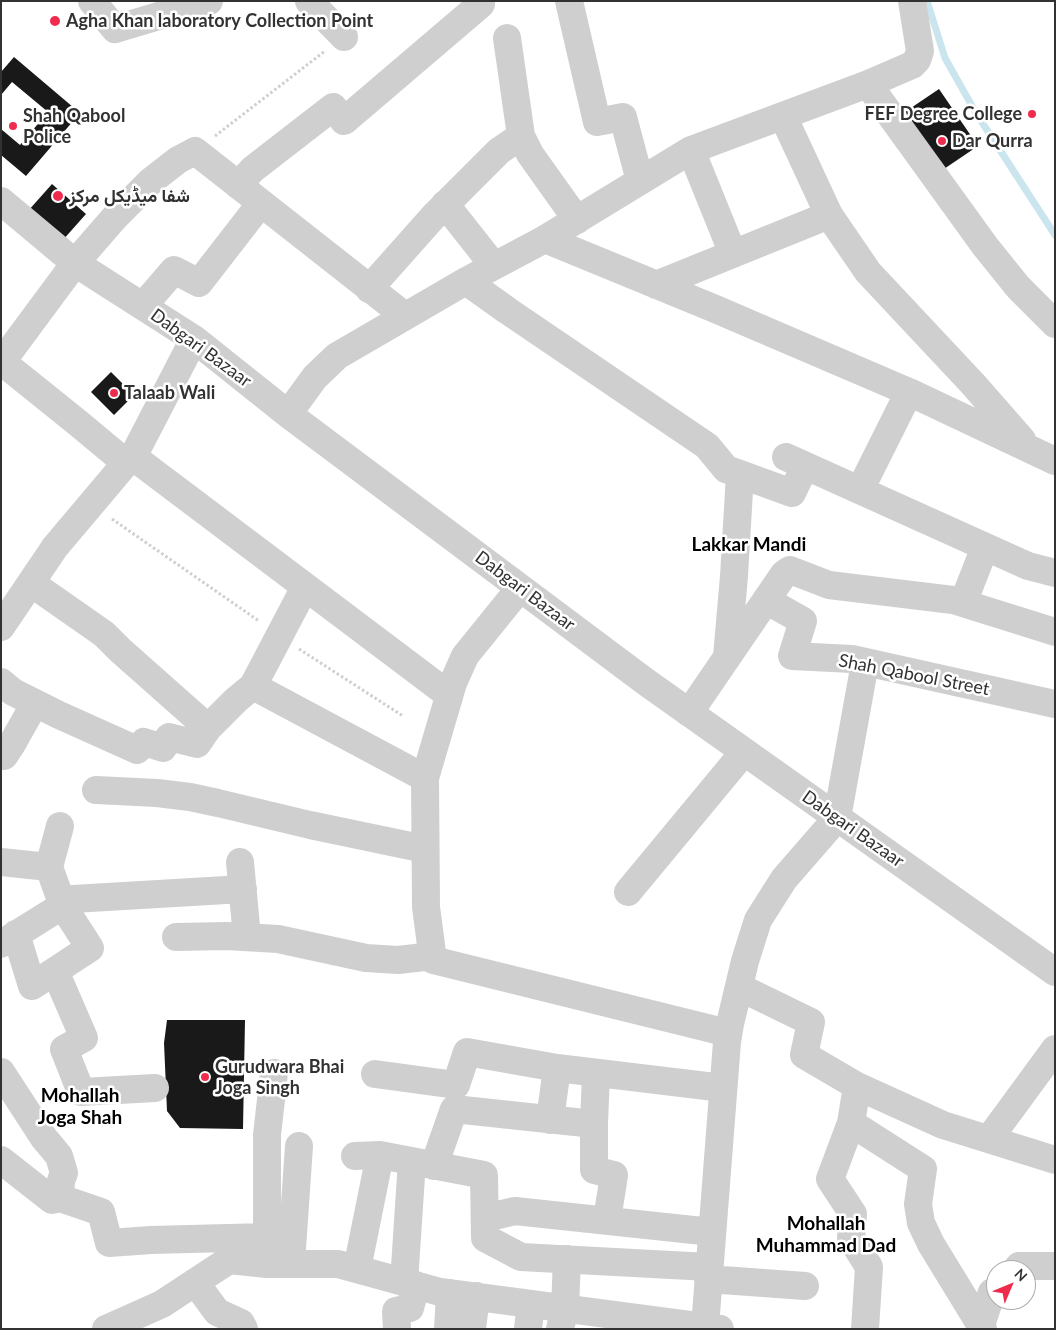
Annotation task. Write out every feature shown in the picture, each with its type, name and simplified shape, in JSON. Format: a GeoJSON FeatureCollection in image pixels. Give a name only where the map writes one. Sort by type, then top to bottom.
{"type":"FeatureCollection","features":[{"type":"Feature","properties":{"kind":"street"},"geometry":{"type":"LineString","coordinates":[[92,1],[115,29],[209,1]]}},
{"type":"Feature","properties":{"kind":"street"},"geometry":{"type":"LineString","coordinates":[[309,1],[344,37]]}},
{"type":"Feature","properties":{"kind":"street"},"geometry":{"type":"LineString","coordinates":[[569,1],[597,122],[623,117],[640,181]]}},
{"type":"Feature","properties":{"kind":"street"},"geometry":{"type":"LineString","coordinates":[[288,414],[315,377],[337,356],[466,281],[545,239],[691,150],[868,84],[912,65],[917,60],[920,51],[912,1]]}},
{"type":"Feature","properties":{"kind":"street"},"geometry":{"type":"LineString","coordinates":[[238,185],[253,169],[332,107],[344,121],[480,4]]}},
{"type":"Feature","properties":{"kind":"street"},"geometry":{"type":"LineString","coordinates":[[507,38],[521,136],[530,154],[577,220]]}},
{"type":"Feature","properties":{"kind":"street"},"geometry":{"type":"LineString","coordinates":[[868,84],[986,246],[1018,287],[1055,324]]}},
{"type":"Feature","properties":{"kind":"street"},"geometry":{"type":"LineString","coordinates":[[783,116],[829,215],[868,272],[973,384],[1030,449]]}},
{"type":"Feature","properties":{"kind":"street"},"geometry":{"type":"LineString","coordinates":[[369,289],[445,204],[499,151],[521,136]]}},
{"type":"Feature","properties":{"kind":"street"},"geometry":{"type":"LineString","coordinates":[[691,150],[732,254]]}},
{"type":"Feature","properties":{"kind":"street"},"geometry":{"type":"LineString","coordinates":[[406,316],[194,151],[178,160],[151,181],[115,217],[75,263],[2,363],[129,460],[450,695]]}},
{"type":"Feature","properties":{"kind":"street","name":"Dabgari Bazaar"},"geometry":{"type":"LineString","coordinates":[[1,202],[75,263],[194,339],[288,414],[646,682],[1055,972]]}},
{"type":"Feature","properties":{"kind":"street"},"geometry":{"type":"LineString","coordinates":[[143,306],[174,270],[199,283],[261,203]]}},
{"type":"Feature","properties":{"kind":"street"},"geometry":{"type":"LineString","coordinates":[[445,204],[494,266]]}},
{"type":"Feature","properties":{"kind":"street"},"geometry":{"type":"LineString","coordinates":[[656,285],[829,215]]}},
{"type":"Feature","properties":{"kind":"street"},"geometry":{"type":"LineString","coordinates":[[545,239],[909,392],[1055,461]]}},
{"type":"Feature","properties":{"kind":"street"},"geometry":{"type":"LineString","coordinates":[[466,281],[707,446],[726,469],[792,493],[795,462],[1028,566],[1055,574]]}},
{"type":"Feature","properties":{"kind":"street"},"geometry":{"type":"LineString","coordinates":[[1,627],[55,547],[136,451],[194,339]]}},
{"type":"Feature","properties":{"kind":"street"},"geometry":{"type":"LineString","coordinates":[[860,490],[909,392]]}},
{"type":"Feature","properties":{"kind":"street"},"geometry":{"type":"LineString","coordinates":[[726,658],[734,576],[740,474]]}},
{"type":"Feature","properties":{"kind":"street"},"geometry":{"type":"LineString","coordinates":[[963,603],[985,547]]}},
{"type":"Feature","properties":{"kind":"street"},"geometry":{"type":"LineString","coordinates":[[689,713],[784,574],[790,570],[829,585],[953,600],[1055,632]]}},
{"type":"Feature","properties":{"kind":"street"},"geometry":{"type":"LineString","coordinates":[[31,583],[104,634],[208,728]]}},
{"type":"Feature","properties":{"kind":"street"},"geometry":{"type":"LineString","coordinates":[[1,682],[13,692],[59,715],[137,750],[144,742],[163,748],[169,737],[197,744],[208,728],[253,686],[305,587]]}},
{"type":"Feature","properties":{"kind":"street"},"geometry":{"type":"LineString","coordinates":[[520,588],[465,656],[453,684],[425,778],[426,907],[433,960],[728,1033]]}},
{"type":"Feature","properties":{"kind":"street","name":"Shah Qabool Street"},"geometry":{"type":"LineString","coordinates":[[766,600],[803,621],[792,656],[852,660],[1055,704]]}},
{"type":"Feature","properties":{"kind":"street"},"geometry":{"type":"LineString","coordinates":[[106,1329],[162,1304],[229,1260],[279,1264],[338,1264],[410,1284],[463,1295],[530,1316],[714,1328],[709,1273],[728,1033],[745,961],[758,920],[784,879],[837,818],[865,663]]}},
{"type":"Feature","properties":{"kind":"street"},"geometry":{"type":"LineString","coordinates":[[253,686],[425,778]]}},
{"type":"Feature","properties":{"kind":"street"},"geometry":{"type":"LineString","coordinates":[[1,755],[4,756],[12,744],[35,703]]}},
{"type":"Feature","properties":{"kind":"street"},"geometry":{"type":"LineString","coordinates":[[628,892],[744,752]]}},
{"type":"Feature","properties":{"kind":"street"},"geometry":{"type":"LineString","coordinates":[[96,790],[157,793],[190,797],[310,825],[425,844]]}},
{"type":"Feature","properties":{"kind":"street"},"geometry":{"type":"LineString","coordinates":[[60,826],[49,867],[63,906],[90,948],[32,986],[9,939],[63,906],[73,899],[243,889]]}},
{"type":"Feature","properties":{"kind":"street"},"geometry":{"type":"LineString","coordinates":[[1,862],[49,867]]}},
{"type":"Feature","properties":{"kind":"street"},"geometry":{"type":"LineString","coordinates":[[240,862],[248,937]]}},
{"type":"Feature","properties":{"kind":"street"},"geometry":{"type":"LineString","coordinates":[[176,937],[278,939],[366,958],[398,960],[433,956]]}},
{"type":"Feature","properties":{"kind":"street"},"geometry":{"type":"LineString","coordinates":[[55,971],[84,1038],[64,1049],[81,1092],[155,1088]]}},
{"type":"Feature","properties":{"kind":"street"},"geometry":{"type":"LineString","coordinates":[[739,987],[811,1022],[804,1055],[858,1086],[942,1125],[1055,1160]]}},
{"type":"Feature","properties":{"kind":"street"},"geometry":{"type":"LineString","coordinates":[[989,1139],[1055,1049]]}},
{"type":"Feature","properties":{"kind":"street"},"geometry":{"type":"LineString","coordinates":[[375,1074],[456,1085],[467,1052],[557,1068],[723,1088]]}},
{"type":"Feature","properties":{"kind":"street"},"geometry":{"type":"LineString","coordinates":[[550,1120],[557,1068]]}},
{"type":"Feature","properties":{"kind":"street"},"geometry":{"type":"LineString","coordinates":[[1,1072],[44,1138],[59,1156],[64,1173],[61,1180],[60,1198]]}},
{"type":"Feature","properties":{"kind":"street"},"geometry":{"type":"LineString","coordinates":[[596,1073],[594,1170],[614,1175],[607,1220]]}},
{"type":"Feature","properties":{"kind":"street"},"geometry":{"type":"LineString","coordinates":[[274,1074],[267,1135],[267,1237],[279,1264]]}},
{"type":"Feature","properties":{"kind":"street"},"geometry":{"type":"LineString","coordinates":[[858,1086],[851,1123],[830,1179],[853,1214],[851,1238],[869,1267],[865,1329]]}},
{"type":"Feature","properties":{"kind":"street"},"geometry":{"type":"LineString","coordinates":[[397,1329],[396,1311],[410,1308],[410,1284],[424,1163],[454,1109],[594,1124]]}},
{"type":"Feature","properties":{"kind":"street"},"geometry":{"type":"LineString","coordinates":[[851,1123],[923,1169],[918,1204],[921,1223],[931,1244],[982,1327]]}},
{"type":"Feature","properties":{"kind":"street"},"geometry":{"type":"LineString","coordinates":[[279,1264],[299,1146]]}},
{"type":"Feature","properties":{"kind":"street"},"geometry":{"type":"LineString","coordinates":[[357,1269],[367,1156],[424,1163],[484,1175],[485,1238],[521,1257],[709,1273],[804,1286]]}},
{"type":"Feature","properties":{"kind":"street"},"geometry":{"type":"LineString","coordinates":[[1,1160],[52,1200],[60,1198],[101,1212],[109,1243],[267,1237]]}},
{"type":"Feature","properties":{"kind":"street"},"geometry":{"type":"LineString","coordinates":[[485,1218],[515,1211],[712,1232]]}},
{"type":"Feature","properties":{"kind":"street"},"geometry":{"type":"LineString","coordinates":[[563,1319],[567,1260]]}},
{"type":"Feature","properties":{"kind":"street"},"geometry":{"type":"LineString","coordinates":[[1036,1266],[1055,1266]]}},
{"type":"Feature","properties":{"kind":"street"},"geometry":{"type":"LineString","coordinates":[[195,1282],[217,1312],[241,1323],[244,1329]]}},
{"type":"Feature","properties":{"kind":"street"},"geometry":{"type":"LineString","coordinates":[[448,1329],[463,1295]]}},
{"type":"Feature","properties":{"kind":"street"},"geometry":{"type":"LineString","coordinates":[[463,1295],[472,1329]]}},
{"type":"Feature","properties":{"kind":"street"},"geometry":{"type":"LineString","coordinates":[[982,1327],[987,1310]]}},
{"type":"Feature","properties":{"kind":"path"},"geometry":{"type":"LineString","coordinates":[[194,151],[344,37]]}},
{"type":"Feature","properties":{"kind":"path"},"geometry":{"type":"LineString","coordinates":[[91,504],[280,636],[404,716]]}},
{"type":"Feature","properties":{"kind":"building"},"geometry":{"type":"Polygon","coordinates":[[[14,57],[80,113],[26,176],[1,155],[1,129],[20,145],[48,112],[12,82],[1,95],[1,72],[14,57]]]}},
{"type":"Feature","properties":{"kind":"building"},"geometry":{"type":"Polygon","coordinates":[[[939,89],[978,146],[938,173],[899,116],[939,89]]]}},
{"type":"Feature","properties":{"kind":"building"},"geometry":{"type":"Polygon","coordinates":[[[52,184],[86,214],[62,241],[28,211],[52,184]]]}},
{"type":"Feature","properties":{"kind":"building"},"geometry":{"type":"Polygon","coordinates":[[[111,372],[134,395],[114,415],[91,392],[111,372]]]}},
{"type":"Feature","properties":{"kind":"building","name":"Gurudwara Bhai Joga Singh"},"geometry":{"type":"Polygon","coordinates":[[[167,1020],[245,1020],[243,1129],[180,1128],[167,1111],[164,1043],[167,1020]]]}},
{"type":"Feature","properties":{"kind":"waterway"},"geometry":{"type":"LineString","coordinates":[[927,1],[945,58],[976,113],[1055,235]]}},
{"type":"Feature","properties":{"kind":"place","name":"Agha Khan laboratory Collection Point"},"geometry":{"type":"Point","coordinates":[55,21]}},
{"type":"Feature","properties":{"kind":"place","name":"FEF Degree College"},"geometry":{"type":"Point","coordinates":[1032,114]}},
{"type":"Feature","properties":{"kind":"place","name":"Shah Qabool Police"},"geometry":{"type":"Point","coordinates":[13,126]}},
{"type":"Feature","properties":{"kind":"place","name":"Dar Qurra"},"geometry":{"type":"Point","coordinates":[942,141]}},
{"type":"Feature","properties":{"kind":"place","name":"شفا میڈیکل مركز"},"geometry":{"type":"Point","coordinates":[58,196]}},
{"type":"Feature","properties":{"kind":"place","name":"Talaab Wali"},"geometry":{"type":"Point","coordinates":[114,393]}},
{"type":"Feature","properties":{"kind":"place","name":"Gurudwara Bhai Joga Singh"},"geometry":{"type":"Point","coordinates":[205,1077]}},
{"type":"Feature","properties":{"kind":"district","name":"Lakkar Mandi"},"geometry":{"type":"Point","coordinates":[749,545]}},
{"type":"Feature","properties":{"kind":"district","name":"Mohallah Joga Shah"},"geometry":{"type":"Point","coordinates":[80,1107]}},
{"type":"Feature","properties":{"kind":"district","name":"Mohallah Muhammad Dad"},"geometry":{"type":"Point","coordinates":[826,1235]}}]}
